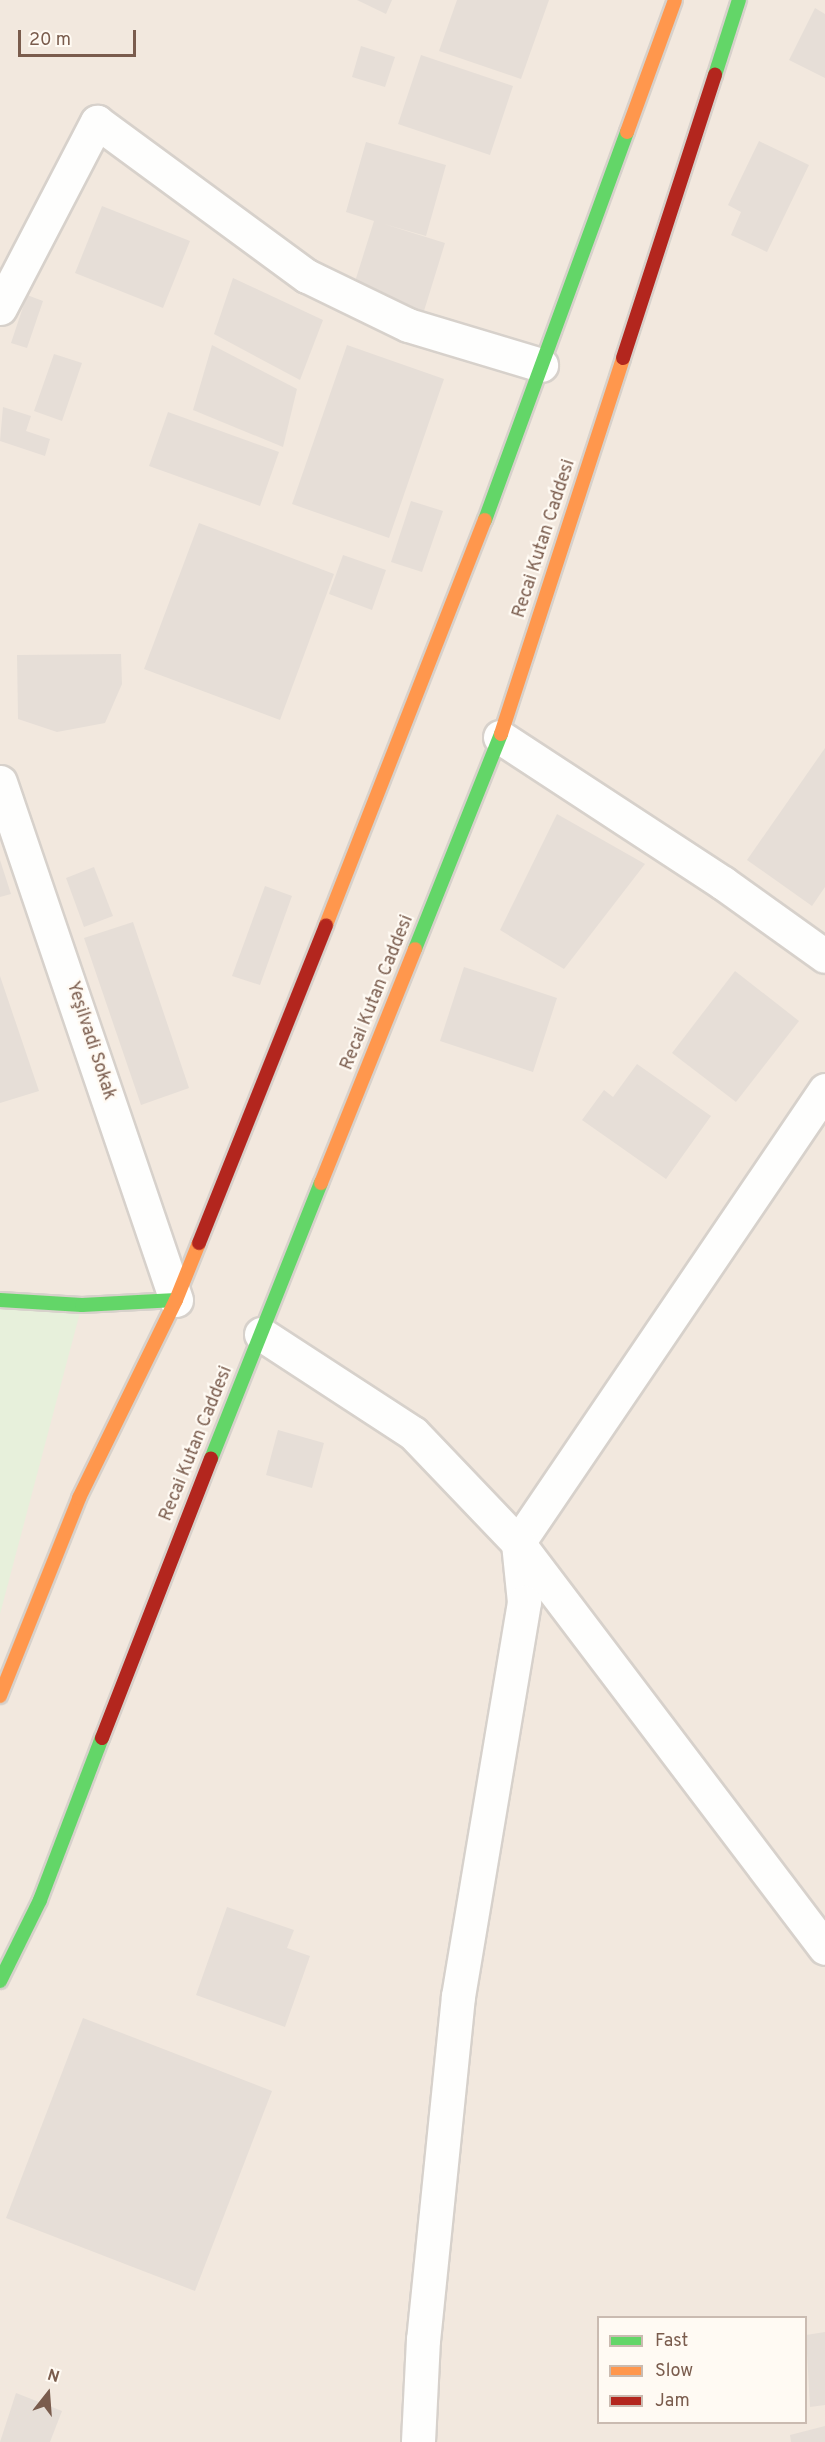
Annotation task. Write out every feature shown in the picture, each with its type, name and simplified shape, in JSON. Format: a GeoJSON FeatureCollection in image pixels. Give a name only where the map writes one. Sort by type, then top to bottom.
{"type":"FeatureCollection","features":[{"type":"Feature","properties":{"kind":"main road"},"geometry":{"type":"LineString","coordinates":[[0,1696],[79,1497],[176,1300],[462,583],[675,0]]}},
{"type":"Feature","properties":{"kind":"main road","name":"Recai Kutan Caddesi"},"geometry":{"type":"LineString","coordinates":[[0,1982],[40,1900],[261,1334],[500,737],[739,0]]}},
{"type":"Feature","properties":{"kind":"main road"},"geometry":{"type":"LineString","coordinates":[[0,1300],[82,1305],[176,1300]]}},
{"type":"Feature","properties":{"kind":"street"},"geometry":{"type":"LineString","coordinates":[[0,308],[98,122],[306,276],[408,325],[541,365]]}},
{"type":"Feature","properties":{"kind":"street"},"geometry":{"type":"LineString","coordinates":[[500,737],[723,883],[825,956]]}},
{"type":"Feature","properties":{"kind":"street","name":"Yeşilvadi Sokak"},"geometry":{"type":"LineString","coordinates":[[0,782],[176,1300]]}},
{"type":"Feature","properties":{"kind":"street"},"geometry":{"type":"LineString","coordinates":[[418,2442],[423,2339],[458,1996],[524,1602],[518,1543],[825,1090]]}},
{"type":"Feature","properties":{"kind":"street"},"geometry":{"type":"LineString","coordinates":[[261,1334],[413,1433],[518,1543],[825,1948]]}},
{"type":"Feature","properties":{"kind":"shaded area"},"geometry":{"type":"Polygon","coordinates":[[[0,0],[825,0],[825,2442],[0,2442],[0,0]]]}},
{"type":"Feature","properties":{"kind":"green space"},"geometry":{"type":"Polygon","coordinates":[[[0,1299],[82,1305],[0,1614],[0,1299]]]}},
{"type":"Feature","properties":{"kind":"building"},"geometry":{"type":"Polygon","coordinates":[[[357,0],[392,0],[386,14],[357,0]]]}},
{"type":"Feature","properties":{"kind":"building"},"geometry":{"type":"Polygon","coordinates":[[[457,0],[549,0],[521,79],[439,51],[457,0]]]}},
{"type":"Feature","properties":{"kind":"building"},"geometry":{"type":"Polygon","coordinates":[[[815,8],[825,14],[825,78],[789,60],[815,8]]]}},
{"type":"Feature","properties":{"kind":"building"},"geometry":{"type":"Polygon","coordinates":[[[361,46],[395,57],[385,87],[352,77],[361,46]]]}},
{"type":"Feature","properties":{"kind":"building"},"geometry":{"type":"Polygon","coordinates":[[[421,55],[513,86],[490,155],[398,124],[421,55]]]}},
{"type":"Feature","properties":{"kind":"building"},"geometry":{"type":"Polygon","coordinates":[[[759,141],[809,165],[767,252],[731,235],[741,212],[728,205],[759,141]]]}},
{"type":"Feature","properties":{"kind":"building"},"geometry":{"type":"Polygon","coordinates":[[[366,142],[446,165],[426,236],[384,224],[445,243],[424,311],[353,288],[374,221],[346,212],[366,142]]]}},
{"type":"Feature","properties":{"kind":"building"},"geometry":{"type":"Polygon","coordinates":[[[102,206],[190,241],[163,308],[75,273],[102,206]]]}},
{"type":"Feature","properties":{"kind":"building"},"geometry":{"type":"Polygon","coordinates":[[[233,278],[323,320],[300,380],[214,334],[233,278]]]}},
{"type":"Feature","properties":{"kind":"building"},"geometry":{"type":"Polygon","coordinates":[[[27,295],[43,301],[27,348],[11,343],[27,295]]]}},
{"type":"Feature","properties":{"kind":"building"},"geometry":{"type":"Polygon","coordinates":[[[212,345],[297,389],[283,447],[193,410],[212,345]]]}},
{"type":"Feature","properties":{"kind":"building"},"geometry":{"type":"Polygon","coordinates":[[[347,345],[444,379],[389,538],[292,504],[347,345]]]}},
{"type":"Feature","properties":{"kind":"building"},"geometry":{"type":"Polygon","coordinates":[[[54,354],[82,363],[62,421],[34,411],[54,354]]]}},
{"type":"Feature","properties":{"kind":"building"},"geometry":{"type":"Polygon","coordinates":[[[3,407],[31,416],[26,431],[50,439],[45,456],[0,441],[3,407]]]}},
{"type":"Feature","properties":{"kind":"building"},"geometry":{"type":"Polygon","coordinates":[[[168,412],[279,452],[260,506],[149,466],[168,412]]]}},
{"type":"Feature","properties":{"kind":"building"},"geometry":{"type":"Polygon","coordinates":[[[411,501],[443,511],[422,572],[391,562],[411,501]]]}},
{"type":"Feature","properties":{"kind":"building"},"geometry":{"type":"Polygon","coordinates":[[[199,523],[334,574],[280,720],[144,669],[199,523]]]}},
{"type":"Feature","properties":{"kind":"building"},"geometry":{"type":"Polygon","coordinates":[[[343,555],[386,570],[372,610],[329,594],[343,555]]]}},
{"type":"Feature","properties":{"kind":"building"},"geometry":{"type":"Polygon","coordinates":[[[121,654],[122,684],[105,723],[57,732],[18,719],[17,655],[121,654]]]}},
{"type":"Feature","properties":{"kind":"building"},"geometry":{"type":"Polygon","coordinates":[[[825,748],[825,887],[812,906],[747,860],[825,748]]]}},
{"type":"Feature","properties":{"kind":"building"},"geometry":{"type":"Polygon","coordinates":[[[557,814],[645,864],[564,969],[500,930],[557,814]]]}},
{"type":"Feature","properties":{"kind":"building"},"geometry":{"type":"Polygon","coordinates":[[[0,860],[11,894],[0,897],[0,860]]]}},
{"type":"Feature","properties":{"kind":"building"},"geometry":{"type":"Polygon","coordinates":[[[94,867],[113,916],[84,927],[66,878],[94,867]]]}},
{"type":"Feature","properties":{"kind":"building"},"geometry":{"type":"Polygon","coordinates":[[[265,886],[292,896],[260,985],[232,976],[265,886]]]}},
{"type":"Feature","properties":{"kind":"building"},"geometry":{"type":"Polygon","coordinates":[[[133,922],[189,1088],[141,1105],[84,938],[133,922]]]}},
{"type":"Feature","properties":{"kind":"building"},"geometry":{"type":"Polygon","coordinates":[[[464,967],[557,998],[533,1072],[440,1041],[464,967]]]}},
{"type":"Feature","properties":{"kind":"building"},"geometry":{"type":"Polygon","coordinates":[[[735,971],[799,1021],[736,1102],[672,1053],[735,971]]]}},
{"type":"Feature","properties":{"kind":"building"},"geometry":{"type":"Polygon","coordinates":[[[0,976],[39,1091],[0,1103],[0,976]]]}},
{"type":"Feature","properties":{"kind":"building"},"geometry":{"type":"Polygon","coordinates":[[[637,1064],[711,1116],[666,1179],[582,1120],[604,1090],[613,1097],[637,1064]]]}},
{"type":"Feature","properties":{"kind":"building"},"geometry":{"type":"Polygon","coordinates":[[[278,1430],[324,1443],[312,1488],[266,1475],[278,1430]]]}},
{"type":"Feature","properties":{"kind":"building"},"geometry":{"type":"Polygon","coordinates":[[[227,1907],[294,1930],[287,1948],[310,1956],[285,2027],[196,1995],[227,1907]]]}},
{"type":"Feature","properties":{"kind":"building"},"geometry":{"type":"Polygon","coordinates":[[[83,2018],[272,2091],[195,2291],[6,2218],[83,2018]]]}},
{"type":"Feature","properties":{"kind":"building"},"geometry":{"type":"Polygon","coordinates":[[[825,2332],[825,2405],[810,2407],[807,2335],[825,2332]]]}},
{"type":"Feature","properties":{"kind":"building"},"geometry":{"type":"Polygon","coordinates":[[[16,2393],[62,2411],[50,2442],[0,2442],[16,2393]]]}},
{"type":"Feature","properties":{"kind":"building"},"geometry":{"type":"Polygon","coordinates":[[[825,2426],[825,2442],[791,2442],[790,2435],[825,2426]]]}},
{"type":"Feature","properties":{"kind":"traffic: fast"},"geometry":{"type":"LineString","coordinates":[[715,75],[739,0]]}},
{"type":"Feature","properties":{"kind":"traffic: fast"},"geometry":{"type":"LineString","coordinates":[[485,520],[627,132]]}},
{"type":"Feature","properties":{"kind":"traffic: fast"},"geometry":{"type":"LineString","coordinates":[[415,949],[501,734]]}},
{"type":"Feature","properties":{"kind":"traffic: fast"},"geometry":{"type":"LineString","coordinates":[[211,1459],[321,1183]]}},
{"type":"Feature","properties":{"kind":"traffic: fast"},"geometry":{"type":"LineString","coordinates":[[0,1300],[82,1305],[176,1300]]}},
{"type":"Feature","properties":{"kind":"traffic: fast"},"geometry":{"type":"LineString","coordinates":[[0,1981],[40,1900],[102,1738]]}},
{"type":"Feature","properties":{"kind":"traffic: slow"},"geometry":{"type":"LineString","coordinates":[[627,132],[675,0]]}},
{"type":"Feature","properties":{"kind":"traffic: slow"},"geometry":{"type":"LineString","coordinates":[[501,734],[623,358]]}},
{"type":"Feature","properties":{"kind":"traffic: slow"},"geometry":{"type":"LineString","coordinates":[[326,925],[485,520]]}},
{"type":"Feature","properties":{"kind":"traffic: slow"},"geometry":{"type":"LineString","coordinates":[[321,1183],[415,949]]}},
{"type":"Feature","properties":{"kind":"traffic: slow"},"geometry":{"type":"LineString","coordinates":[[0,1696],[79,1498],[176,1300],[199,1243]]}},
{"type":"Feature","properties":{"kind":"traffic: jam"},"geometry":{"type":"LineString","coordinates":[[623,358],[715,75]]}},
{"type":"Feature","properties":{"kind":"traffic: jam"},"geometry":{"type":"LineString","coordinates":[[199,1243],[326,925]]}},
{"type":"Feature","properties":{"kind":"traffic: jam"},"geometry":{"type":"LineString","coordinates":[[102,1738],[211,1459]]}}]}
